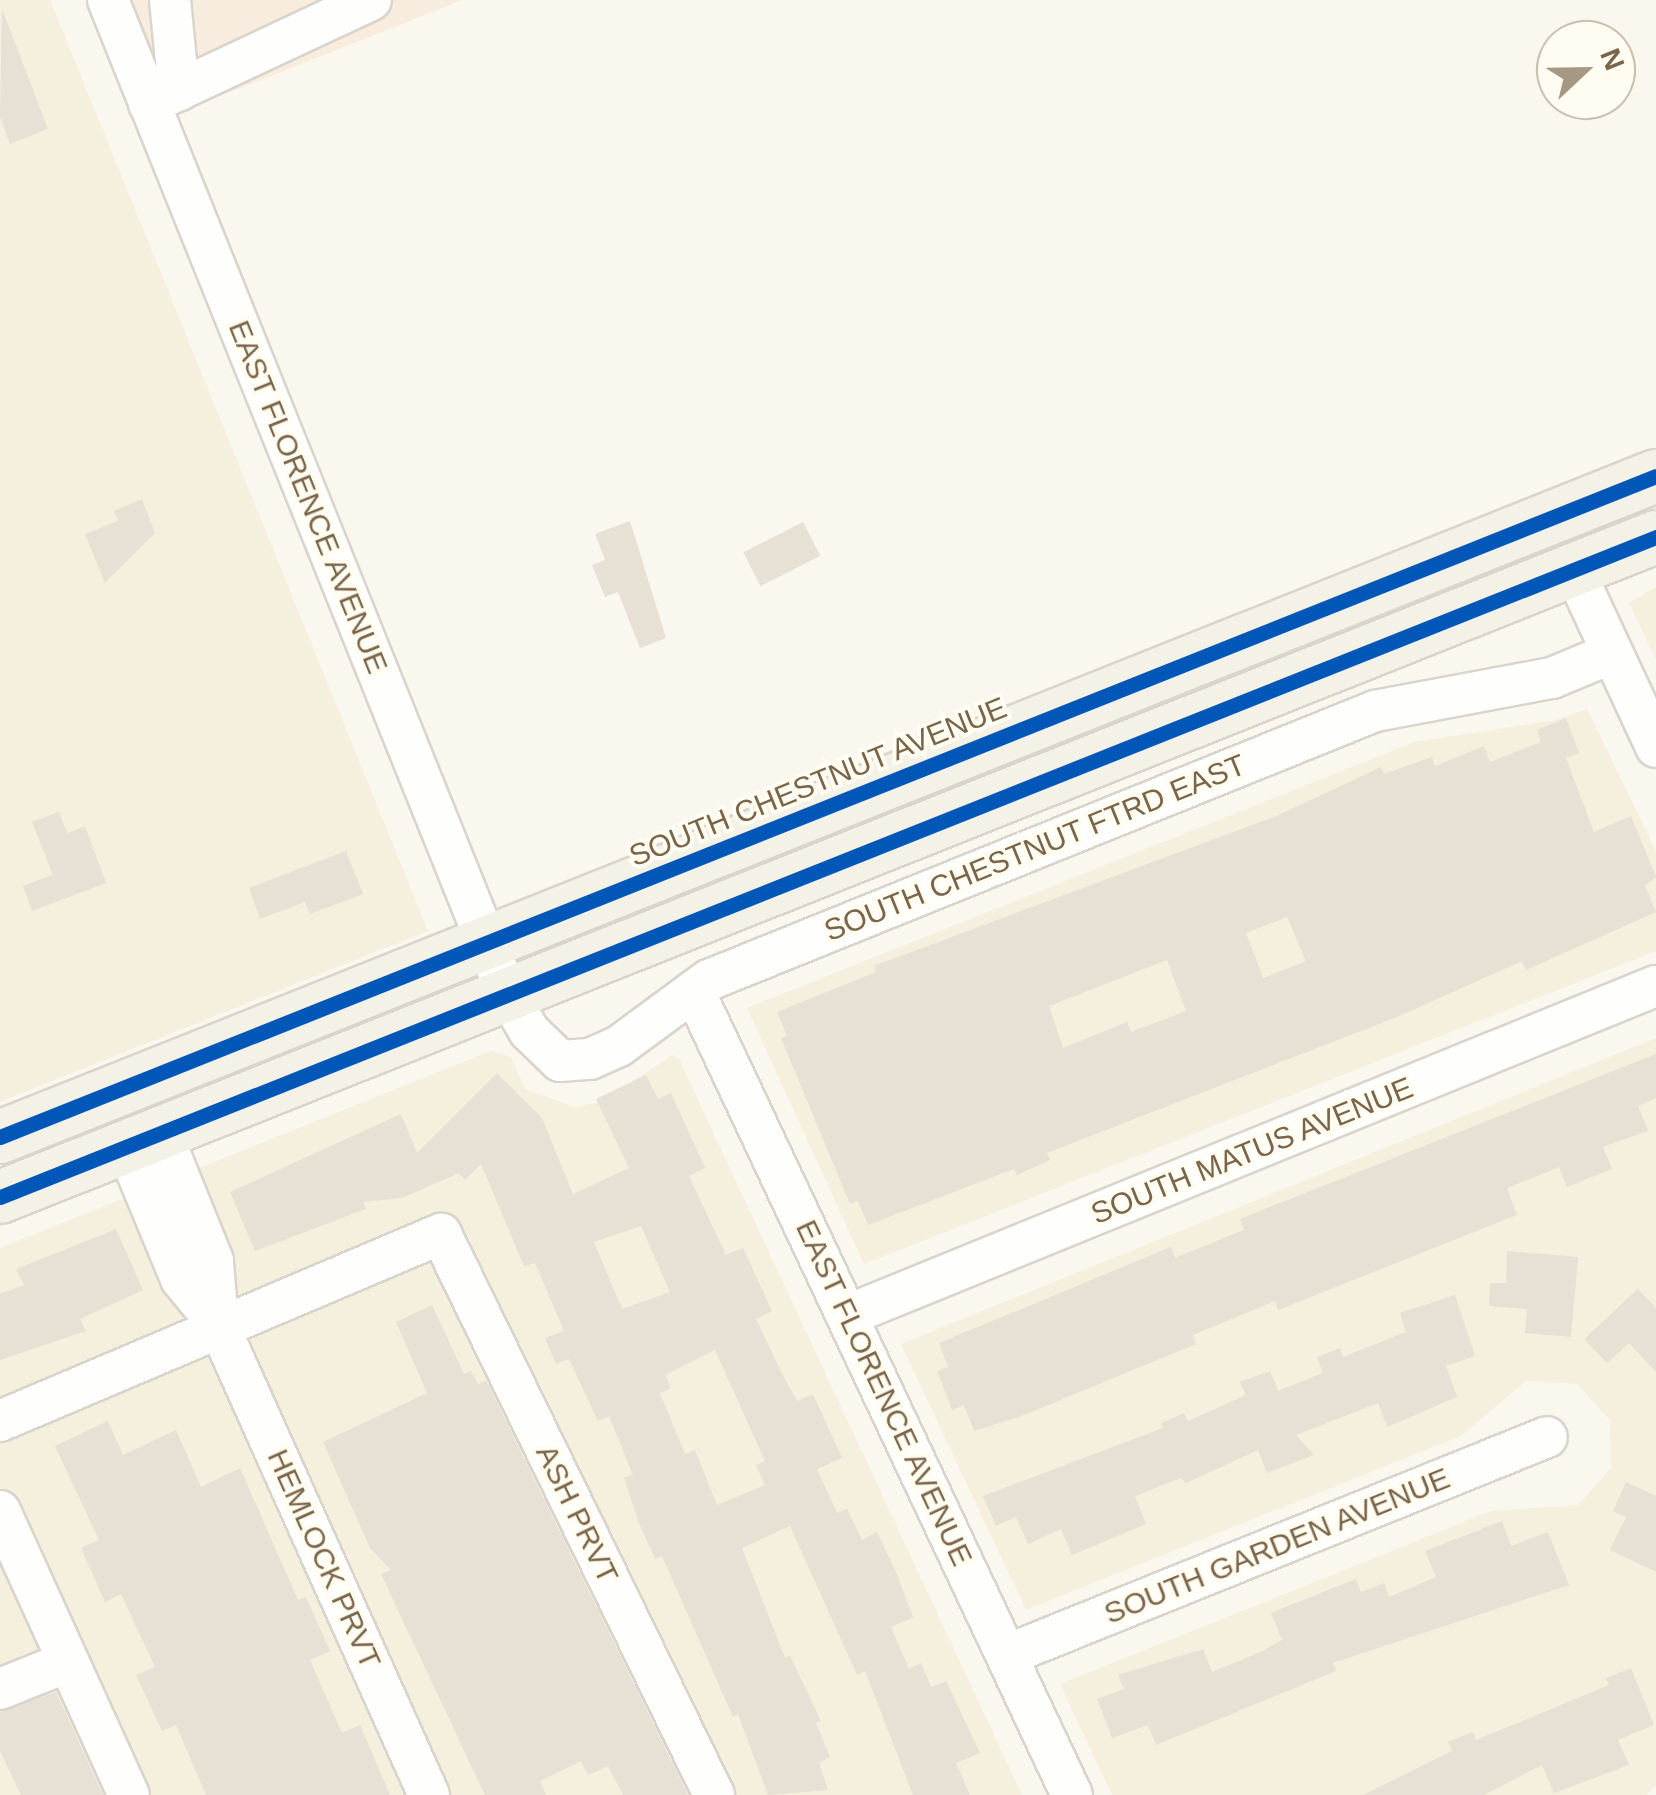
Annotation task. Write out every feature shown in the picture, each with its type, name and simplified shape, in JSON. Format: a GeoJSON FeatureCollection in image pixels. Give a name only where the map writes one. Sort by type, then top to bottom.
{"type":"FeatureCollection","features":[{"type":"Feature","properties":{"kind":"main road","name":"SOUTH CHESTNUT AVENUE"},"geometry":{"type":"LineString","coordinates":[[0,1138],[1656,476]]}},
{"type":"Feature","properties":{"kind":"main road"},"geometry":{"type":"LineString","coordinates":[[1574,570],[1591,536],[1656,506]]}},
{"type":"Feature","properties":{"kind":"main road"},"geometry":{"type":"LineString","coordinates":[[0,1197],[1656,536]]}},
{"type":"Feature","properties":{"kind":"street","name":"EAST FLORENCE AVENUE"},"geometry":{"type":"LineString","coordinates":[[108,0],[164,98],[507,994]]}},
{"type":"Feature","properties":{"kind":"street"},"geometry":{"type":"LineString","coordinates":[[170,0],[164,98],[371,0]]}},
{"type":"Feature","properties":{"kind":"street"},"geometry":{"type":"LineString","coordinates":[[1574,570],[1656,747]]}},
{"type":"Feature","properties":{"kind":"street","name":"SOUTH CHESTNUT FTRD EAST"},"geometry":{"type":"LineString","coordinates":[[507,994],[529,1031],[560,1061],[590,1059],[619,1046],[694,991],[1374,711],[1552,678],[1612,653]]}},
{"type":"Feature","properties":{"kind":"street","name":"SOUTH MATUS AVENUE"},"geometry":{"type":"LineString","coordinates":[[848,1315],[1656,986]]}},
{"type":"Feature","properties":{"kind":"street","name":"EAST FLORENCE AVENUE"},"geometry":{"type":"LineString","coordinates":[[694,991],[1072,1795]]}},
{"type":"Feature","properties":{"kind":"street","name":"HEMLOCK PRVT"},"geometry":{"type":"LineString","coordinates":[[143,1139],[181,1278],[218,1324],[429,1795]]}},
{"type":"Feature","properties":{"kind":"street","name":"ASH PRVT"},"geometry":{"type":"LineString","coordinates":[[218,1324],[440,1234],[714,1795]]}},
{"type":"Feature","properties":{"kind":"street"},"geometry":{"type":"LineString","coordinates":[[0,1421],[218,1324]]}},
{"type":"Feature","properties":{"kind":"street","name":"SOUTH GARDEN AVENUE"},"geometry":{"type":"LineString","coordinates":[[1007,1656],[1547,1437]]}},
{"type":"Feature","properties":{"kind":"street"},"geometry":{"type":"LineString","coordinates":[[0,1512],[129,1795]]}},
{"type":"Feature","properties":{"kind":"street"},"geometry":{"type":"LineString","coordinates":[[0,1689],[67,1662]]}},
{"type":"Feature","properties":{"kind":"shaded area"},"geometry":{"type":"Polygon","coordinates":[[[0,0],[50,0],[428,931],[0,1102],[0,0]]]}},
{"type":"Feature","properties":{"kind":"shaded area"},"geometry":{"type":"Polygon","coordinates":[[[123,0],[462,0],[170,116],[123,0]]]}},
{"type":"Feature","properties":{"kind":"shaded area"},"geometry":{"type":"Polygon","coordinates":[[[1656,587],[1656,660],[1629,603],[1656,587]]]}},
{"type":"Feature","properties":{"kind":"shaded area"},"geometry":{"type":"Polygon","coordinates":[[[1587,709],[1656,851],[1656,951],[864,1264],[747,1008],[1414,742],[1556,720],[1587,709]]]}},
{"type":"Feature","properties":{"kind":"shaded area"},"geometry":{"type":"Polygon","coordinates":[[[1656,1038],[1656,1786],[1646,1795],[1112,1795],[1060,1684],[1491,1511],[1578,1505],[1611,1468],[1610,1420],[1577,1384],[1526,1381],[1461,1436],[1026,1610],[901,1344],[1656,1038]]]}},
{"type":"Feature","properties":{"kind":"shaded area"},"geometry":{"type":"Polygon","coordinates":[[[491,1051],[511,1057],[525,1089],[575,1107],[600,1102],[673,1055],[679,1059],[1022,1795],[0,1795],[0,1248],[491,1051]]]}},
{"type":"Feature","properties":{"kind":"building"},"geometry":{"type":"Polygon","coordinates":[[[2,9],[48,129],[10,144],[0,117],[2,9]]]}},
{"type":"Feature","properties":{"kind":"building"},"geometry":{"type":"Polygon","coordinates":[[[142,499],[155,533],[105,583],[85,534],[118,521],[114,511],[142,499]]]}},
{"type":"Feature","properties":{"kind":"building"},"geometry":{"type":"Polygon","coordinates":[[[630,521],[666,638],[640,648],[618,592],[605,597],[592,565],[605,560],[595,534],[630,521]]]}},
{"type":"Feature","properties":{"kind":"building"},"geometry":{"type":"Polygon","coordinates":[[[803,522],[820,556],[761,586],[743,552],[803,522]]]}},
{"type":"Feature","properties":{"kind":"building"},"geometry":{"type":"Polygon","coordinates":[[[1566,718],[1579,753],[1566,758],[1594,832],[1631,816],[1656,877],[1645,886],[1656,912],[1526,970],[1522,961],[1397,1017],[1047,1153],[1050,1160],[1017,1175],[1014,1169],[868,1225],[858,1201],[850,1204],[781,1038],[787,1036],[777,1012],[876,972],[874,966],[1279,815],[1381,767],[1384,774],[1432,757],[1435,766],[1484,746],[1490,762],[1541,742],[1537,730],[1566,718]],[[1287,917],[1246,933],[1263,978],[1306,961],[1287,917]],[[1167,960],[1049,1006],[1063,1048],[1127,1022],[1131,1032],[1186,1011],[1167,960]]]}},
{"type":"Feature","properties":{"kind":"building"},"geometry":{"type":"Polygon","coordinates":[[[59,812],[67,833],[85,826],[106,883],[32,911],[23,886],[53,875],[32,822],[59,812]]]}},
{"type":"Feature","properties":{"kind":"building"},"geometry":{"type":"Polygon","coordinates":[[[346,851],[363,894],[310,914],[305,902],[260,919],[249,888],[346,851]]]}},
{"type":"Feature","properties":{"kind":"building"},"geometry":{"type":"Polygon","coordinates":[[[1656,1054],[1656,1098],[1638,1106],[1648,1131],[1603,1147],[1612,1169],[1567,1187],[1559,1167],[1507,1188],[1517,1215],[1278,1310],[1275,1301],[1193,1335],[1196,1344],[1019,1417],[974,1431],[964,1405],[952,1410],[937,1371],[948,1367],[939,1343],[1171,1247],[1175,1258],[1244,1230],[1240,1219],[1656,1054]]]}},
{"type":"Feature","properties":{"kind":"building"},"geometry":{"type":"Polygon","coordinates":[[[497,1073],[542,1118],[573,1194],[629,1168],[596,1099],[646,1075],[658,1099],[671,1093],[705,1168],[689,1176],[717,1236],[726,1255],[743,1248],[772,1311],[756,1319],[779,1368],[797,1401],[813,1394],[842,1458],[817,1469],[837,1513],[847,1509],[862,1540],[877,1532],[896,1572],[913,1617],[891,1627],[909,1669],[921,1663],[931,1687],[946,1681],[980,1753],[956,1763],[970,1795],[913,1795],[865,1671],[857,1675],[790,1526],[742,1548],[785,1658],[790,1656],[821,1721],[816,1723],[830,1757],[819,1763],[828,1790],[768,1795],[738,1714],[733,1717],[662,1556],[655,1559],[639,1523],[624,1478],[633,1475],[609,1416],[598,1421],[569,1359],[556,1364],[545,1338],[564,1331],[535,1263],[524,1266],[481,1164],[465,1180],[459,1173],[402,1198],[363,1202],[366,1209],[255,1251],[230,1192],[401,1114],[417,1153],[497,1073]],[[641,1226],[594,1242],[622,1309],[670,1292],[641,1226]],[[715,1350],[665,1375],[671,1388],[660,1393],[685,1454],[695,1450],[717,1505],[765,1485],[756,1465],[765,1461],[715,1350]]]}},
{"type":"Feature","properties":{"kind":"building"},"geometry":{"type":"Polygon","coordinates":[[[116,1229],[143,1290],[80,1319],[86,1331],[0,1360],[0,1294],[24,1285],[16,1269],[116,1229]]]}},
{"type":"Feature","properties":{"kind":"building"},"geometry":{"type":"Polygon","coordinates":[[[1507,1251],[1578,1257],[1571,1337],[1525,1333],[1527,1309],[1489,1306],[1490,1283],[1506,1283],[1507,1251]]]}},
{"type":"Feature","properties":{"kind":"building"},"geometry":{"type":"Polygon","coordinates":[[[1638,1289],[1656,1308],[1656,1372],[1629,1343],[1607,1363],[1584,1339],[1638,1289]]]}},
{"type":"Feature","properties":{"kind":"building"},"geometry":{"type":"Polygon","coordinates":[[[1455,1295],[1475,1356],[1446,1366],[1457,1397],[1387,1427],[1378,1403],[1296,1435],[1314,1455],[1267,1473],[1258,1450],[1186,1483],[1181,1478],[1135,1496],[1146,1524],[1072,1555],[1061,1529],[1028,1544],[1016,1517],[996,1526],[983,1496],[1163,1428],[1161,1423],[1184,1413],[1188,1421],[1246,1395],[1240,1382],[1270,1371],[1278,1391],[1323,1373],[1317,1357],[1340,1348],[1343,1357],[1406,1332],[1400,1313],[1455,1295]]]}},
{"type":"Feature","properties":{"kind":"building"},"geometry":{"type":"Polygon","coordinates":[[[432,1305],[464,1374],[471,1371],[478,1384],[486,1380],[688,1795],[623,1795],[608,1766],[588,1775],[581,1761],[540,1781],[546,1795],[485,1795],[381,1574],[391,1570],[370,1548],[323,1442],[427,1393],[396,1322],[432,1305]]]}},
{"type":"Feature","properties":{"kind":"building"},"geometry":{"type":"Polygon","coordinates":[[[108,1421],[123,1455],[176,1430],[201,1487],[240,1468],[298,1600],[306,1597],[330,1651],[310,1660],[342,1733],[360,1725],[390,1795],[206,1795],[176,1725],[162,1731],[136,1675],[155,1667],[121,1594],[105,1602],[81,1548],[99,1540],[55,1446],[108,1421]]]}},
{"type":"Feature","properties":{"kind":"building"},"geometry":{"type":"Polygon","coordinates":[[[1626,1482],[1656,1496],[1656,1572],[1610,1550],[1626,1517],[1613,1511],[1626,1482]]]}},
{"type":"Feature","properties":{"kind":"building"},"geometry":{"type":"Polygon","coordinates":[[[1502,1521],[1511,1546],[1548,1532],[1569,1585],[1333,1663],[1336,1671],[1156,1745],[1148,1725],[1112,1738],[1097,1699],[1124,1689],[1118,1675],[1203,1649],[1212,1672],[1282,1640],[1271,1613],[1356,1579],[1361,1592],[1384,1583],[1389,1597],[1436,1577],[1425,1551],[1502,1521]]]}},
{"type":"Feature","properties":{"kind":"building"},"geometry":{"type":"Polygon","coordinates":[[[1631,1668],[1654,1725],[1618,1740],[1629,1765],[1554,1793],[1542,1765],[1484,1795],[1363,1795],[1452,1751],[1448,1742],[1473,1732],[1476,1740],[1609,1685],[1606,1678],[1631,1668]]]}},
{"type":"Feature","properties":{"kind":"building"},"geometry":{"type":"Polygon","coordinates":[[[56,1692],[103,1795],[21,1795],[0,1751],[0,1712],[56,1692]]]}},
{"type":"Feature","properties":{"kind":"cycle path"},"geometry":{"type":"LineString","coordinates":[[0,1137],[1656,476]]}},
{"type":"Feature","properties":{"kind":"cycle path"},"geometry":{"type":"LineString","coordinates":[[0,1197],[1656,537]]}}]}
